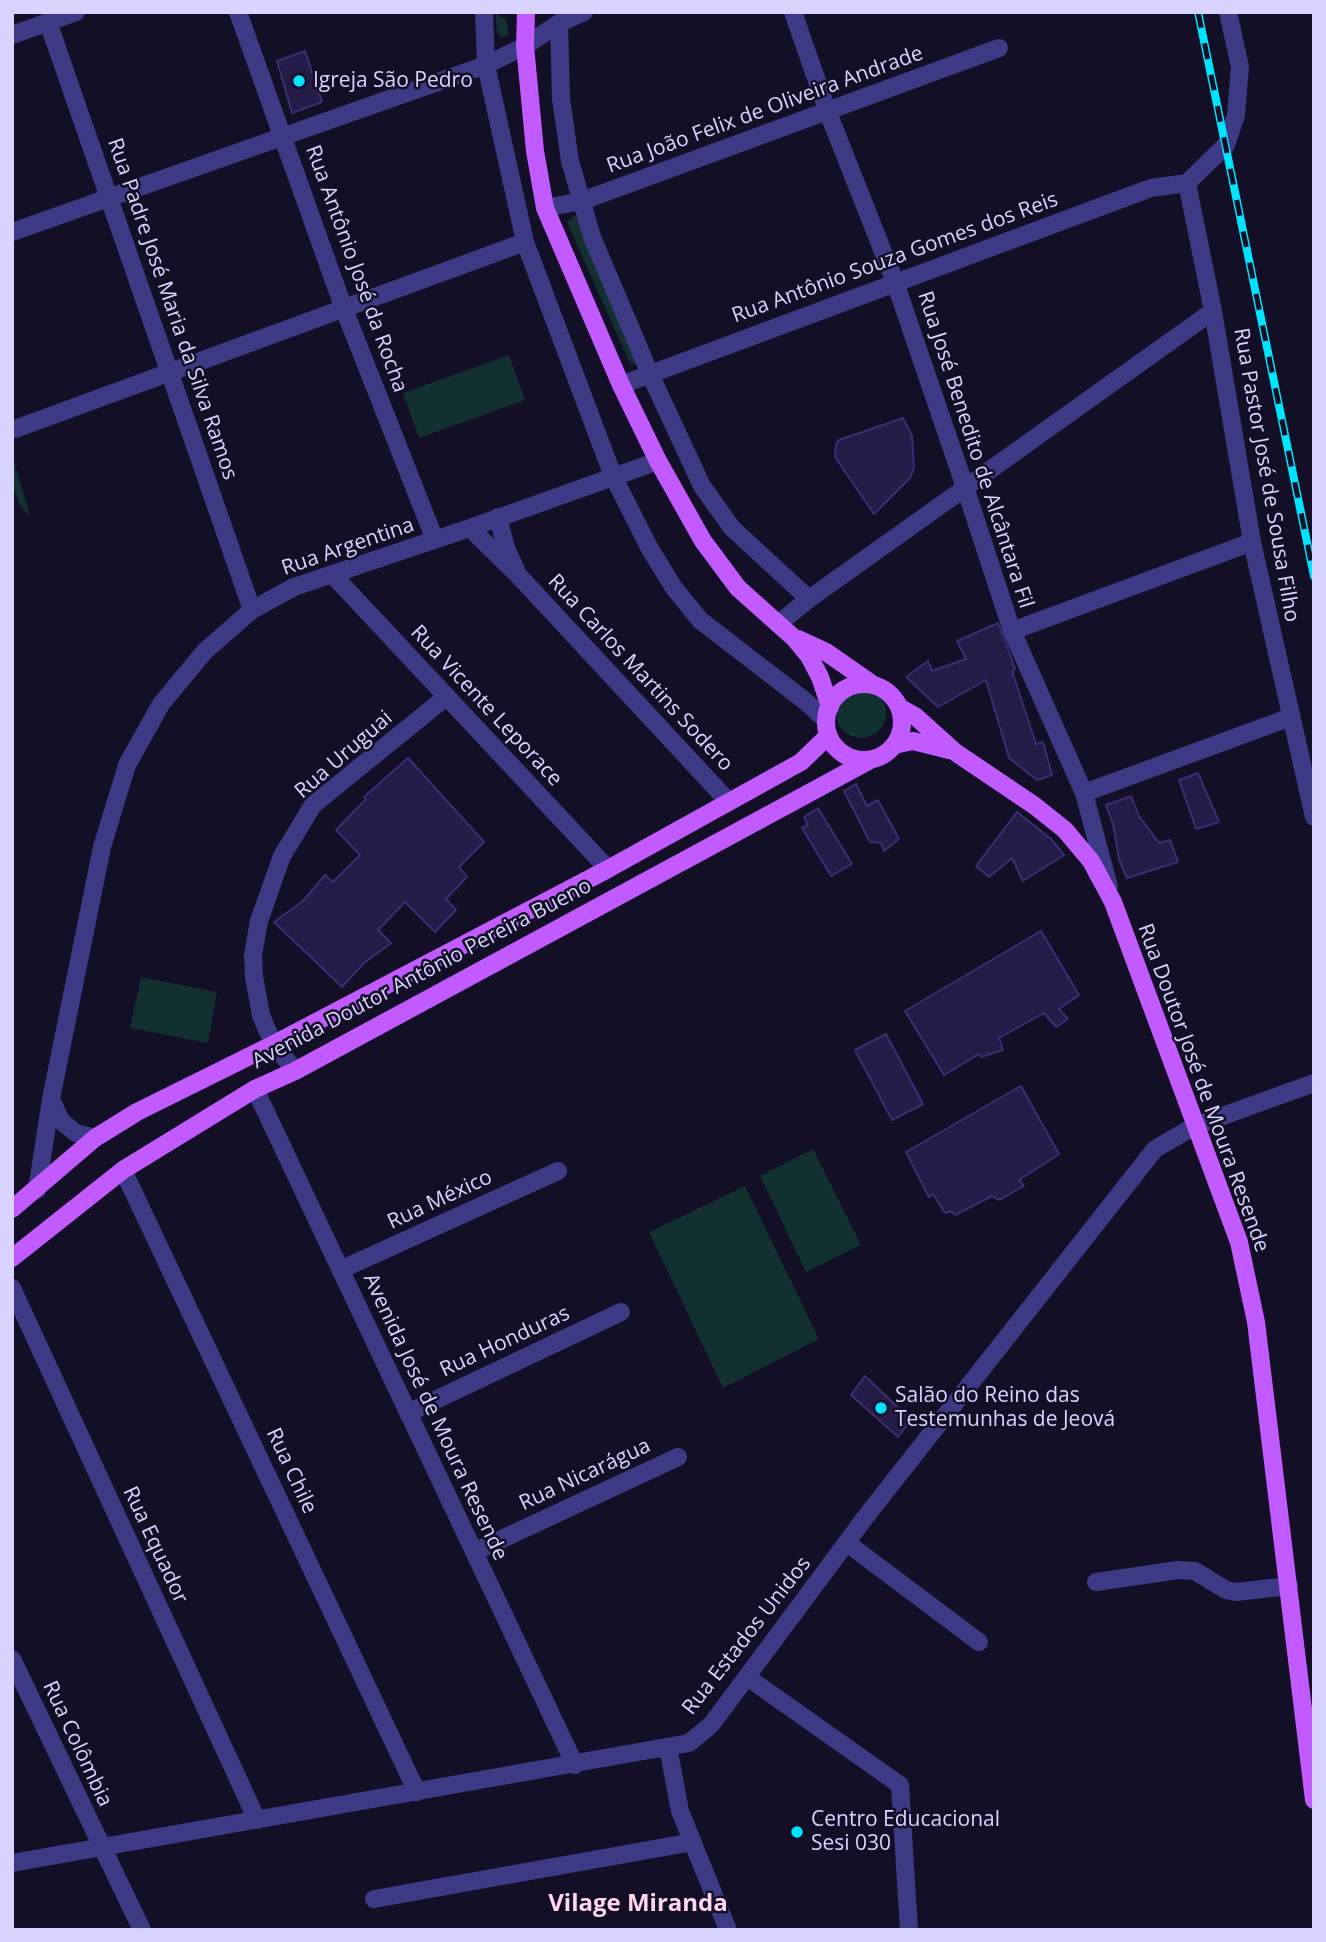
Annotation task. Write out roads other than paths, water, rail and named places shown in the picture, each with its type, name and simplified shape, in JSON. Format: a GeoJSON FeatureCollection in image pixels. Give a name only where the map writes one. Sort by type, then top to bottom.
{"type":"FeatureCollection","features":[{"type":"Feature","properties":{"kind":"main road"},"geometry":{"type":"LineString","coordinates":[[526,12],[525,46],[535,151],[545,208],[621,385],[658,461],[703,541],[738,589],[794,638],[809,656],[820,677],[828,721],[837,750],[854,759],[872,759],[894,745],[901,732],[902,717],[899,706],[890,694],[826,652],[794,638]]}},
{"type":"Feature","properties":{"kind":"main road"},"geometry":{"type":"LineString","coordinates":[[828,721],[836,694],[854,684],[873,684]]}},
{"type":"Feature","properties":{"kind":"main road","name":"Rua Doutor José de Moura Resende"},"geometry":{"type":"LineString","coordinates":[[899,706],[915,716],[955,752],[1035,806],[1065,830],[1091,861],[1113,902],[1239,1242],[1256,1322],[1309,1726],[1314,1800]]}},
{"type":"Feature","properties":{"kind":"main road","name":"Avenida Doutor Antônio Pereira Bueno"},"geometry":{"type":"LineString","coordinates":[[12,1209],[95,1138],[137,1112],[274,1044],[608,869],[801,762],[828,721]]}},
{"type":"Feature","properties":{"kind":"main road","name":"Rua Doutor José de Moura Resende"},"geometry":{"type":"LineString","coordinates":[[894,745],[913,741],[955,752]]}},
{"type":"Feature","properties":{"kind":"main road","name":"Avenida Doutor Antônio Pereira Bueno"},"geometry":{"type":"LineString","coordinates":[[12,1258],[123,1170],[255,1089],[295,1071],[872,759]]}},
{"type":"Feature","properties":{"kind":"street"},"geometry":{"type":"LineString","coordinates":[[12,35],[76,12]]}},
{"type":"Feature","properties":{"kind":"street","name":"Rua Antônio José da Rocha"},"geometry":{"type":"LineString","coordinates":[[238,12],[344,309],[435,540]]}},
{"type":"Feature","properties":{"kind":"street"},"geometry":{"type":"LineString","coordinates":[[484,12],[485,65],[525,242],[612,476],[650,549],[674,588],[700,620],[828,721]]}},
{"type":"Feature","properties":{"kind":"street"},"geometry":{"type":"LineString","coordinates":[[12,232],[485,65],[525,46],[559,23],[584,12]]}},
{"type":"Feature","properties":{"kind":"street","name":"Rua José Benedito de Alcântara Fil"},"geometry":{"type":"LineString","coordinates":[[793,12],[827,110],[895,282],[1012,631],[1084,793],[1113,902]]}},
{"type":"Feature","properties":{"kind":"street"},"geometry":{"type":"LineString","coordinates":[[1187,183],[1226,145],[1236,115],[1240,67],[1228,12]]}},
{"type":"Feature","properties":{"kind":"street","name":"Rua Padre José Maria da Silva Ramos"},"geometry":{"type":"LineString","coordinates":[[48,22],[253,610]]}},
{"type":"Feature","properties":{"kind":"street"},"geometry":{"type":"LineString","coordinates":[[559,23],[561,99],[570,161],[592,237],[650,374],[702,486],[732,528],[809,599]]}},
{"type":"Feature","properties":{"kind":"street","name":"Rua João Felix de Oliveira Andrade"},"geometry":{"type":"LineString","coordinates":[[545,208],[582,201],[999,48]]}},
{"type":"Feature","properties":{"kind":"street","name":"Rua Antônio Souza Gomes dos Reis"},"geometry":{"type":"LineString","coordinates":[[621,385],[1151,188],[1187,183]]}},
{"type":"Feature","properties":{"kind":"street","name":"Rua Pastor José de Sousa Filho"},"geometry":{"type":"LineString","coordinates":[[1187,183],[1213,311],[1252,542],[1314,817]]}},
{"type":"Feature","properties":{"kind":"street"},"geometry":{"type":"LineString","coordinates":[[15,429],[525,242]]}},
{"type":"Feature","properties":{"kind":"street"},"geometry":{"type":"LineString","coordinates":[[778,624],[809,599],[1213,311]]}},
{"type":"Feature","properties":{"kind":"street","name":"Rua Argentina"},"geometry":{"type":"LineString","coordinates":[[37,1190],[51,1099],[102,847],[127,765],[161,704],[205,651],[253,610],[294,587],[658,461]]}},
{"type":"Feature","properties":{"kind":"street","name":"Rua Carlos Martins Sodero"},"geometry":{"type":"LineString","coordinates":[[498,517],[506,548],[519,576]]}},
{"type":"Feature","properties":{"kind":"street","name":"Rua Carlos Martins Sodero"},"geometry":{"type":"LineString","coordinates":[[470,528],[519,576],[728,801]]}},
{"type":"Feature","properties":{"kind":"street"},"geometry":{"type":"LineString","coordinates":[[1012,631],[1252,542]]}},
{"type":"Feature","properties":{"kind":"street","name":"Rua Vicente Leporace"},"geometry":{"type":"LineString","coordinates":[[332,574],[608,869]]}},
{"type":"Feature","properties":{"kind":"street","name":"Rua Uruguai"},"geometry":{"type":"LineString","coordinates":[[295,1071],[274,1044],[261,1015],[254,977],[253,955],[259,921],[282,856],[313,805],[446,697]]}},
{"type":"Feature","properties":{"kind":"street"},"geometry":{"type":"LineString","coordinates":[[1084,793],[1291,717]]}},
{"type":"Feature","properties":{"kind":"street","name":"Rua Estados Unidos"},"geometry":{"type":"LineString","coordinates":[[12,1864],[689,1743],[711,1725],[847,1543],[1156,1149],[1195,1126],[1314,1083]]}},
{"type":"Feature","properties":{"kind":"street","name":"Avenida José de Moura Resende"},"geometry":{"type":"LineString","coordinates":[[255,1089],[575,1765]]}},
{"type":"Feature","properties":{"kind":"street"},"geometry":{"type":"LineString","coordinates":[[51,1099],[61,1121],[76,1133],[95,1138]]}},
{"type":"Feature","properties":{"kind":"street","name":"Rua Chile"},"geometry":{"type":"LineString","coordinates":[[123,1170],[417,1792]]}},
{"type":"Feature","properties":{"kind":"street","name":"Rua México"},"geometry":{"type":"LineString","coordinates":[[340,1270],[558,1171]]}},
{"type":"Feature","properties":{"kind":"street","name":"Rua Equador"},"geometry":{"type":"LineString","coordinates":[[12,1288],[257,1820]]}},
{"type":"Feature","properties":{"kind":"street","name":"Rua Honduras"},"geometry":{"type":"LineString","coordinates":[[408,1413],[621,1312]]}},
{"type":"Feature","properties":{"kind":"street","name":"Rua Nicarágua"},"geometry":{"type":"LineString","coordinates":[[474,1552],[678,1457]]}},
{"type":"Feature","properties":{"kind":"street"},"geometry":{"type":"LineString","coordinates":[[847,1543],[979,1642]]}},
{"type":"Feature","properties":{"kind":"street"},"geometry":{"type":"LineString","coordinates":[[1096,1581],[1178,1570],[1195,1571],[1226,1590],[1236,1592],[1289,1586]]}},
{"type":"Feature","properties":{"kind":"street","name":"Rua Colômbia"},"geometry":{"type":"LineString","coordinates":[[12,1660],[142,1930]]}},
{"type":"Feature","properties":{"kind":"street"},"geometry":{"type":"LineString","coordinates":[[747,1677],[900,1785],[909,1930]]}},
{"type":"Feature","properties":{"kind":"street"},"geometry":{"type":"LineString","coordinates":[[668,1747],[680,1811],[729,1930]]}},
{"type":"Feature","properties":{"kind":"street"},"geometry":{"type":"LineString","coordinates":[[374,1899],[693,1842]]}},
{"type":"Feature","properties":{"kind":"railway"},"geometry":{"type":"LineString","coordinates":[[1198,12],[1314,576]]}},
{"type":"Feature","properties":{"kind":"place","name":"Igreja São Pedro"},"geometry":{"type":"Point","coordinates":[299,81]}},
{"type":"Feature","properties":{"kind":"place","name":"Salão do Reino das Testemunhas de Jeová"},"geometry":{"type":"Point","coordinates":[881,1408]}},
{"type":"Feature","properties":{"kind":"place","name":"Centro Educacional Sesi 030"},"geometry":{"type":"Point","coordinates":[797,1832]}},
{"type":"Feature","properties":{"kind":"district","name":"Vilage Miranda"},"geometry":{"type":"Point","coordinates":[638,1904]}}]}
